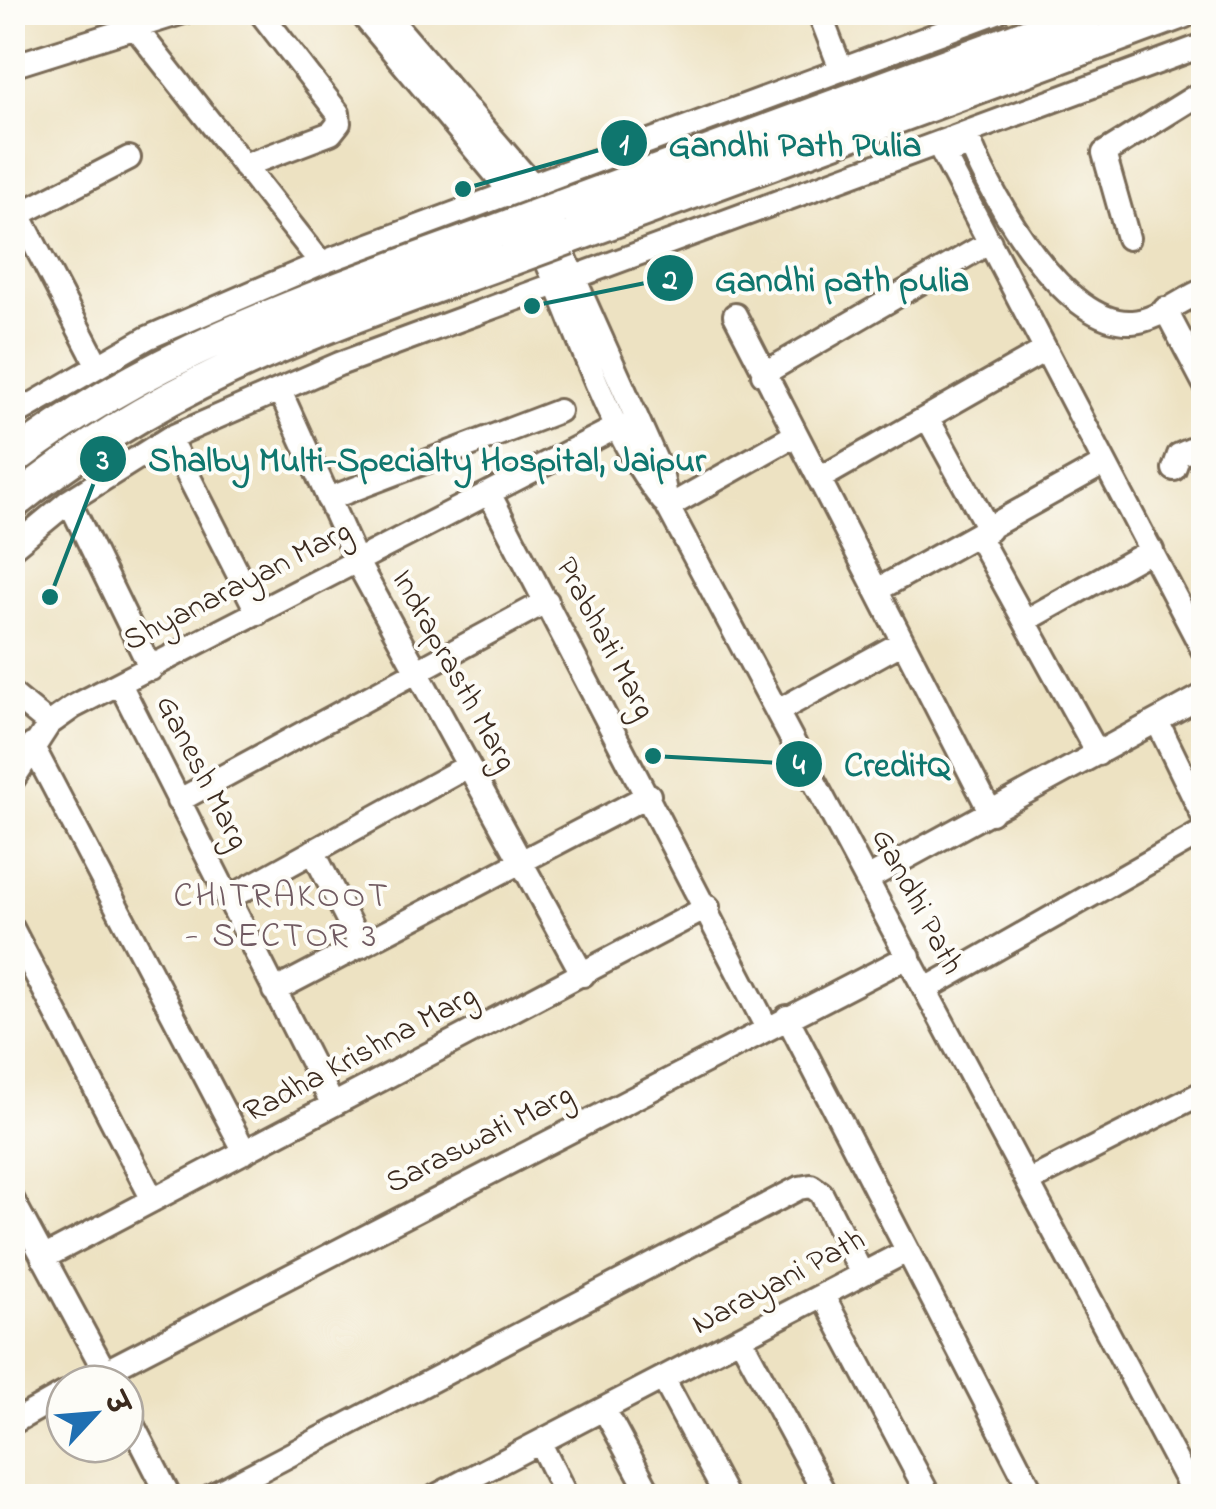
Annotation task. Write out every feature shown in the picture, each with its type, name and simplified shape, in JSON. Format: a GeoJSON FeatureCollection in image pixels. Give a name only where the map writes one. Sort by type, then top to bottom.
{"type":"FeatureCollection","features":[{"type":"Feature","properties":{"kind":"highway"},"geometry":{"type":"LineString","coordinates":[[12,504],[107,432],[239,361],[504,245],[1090,12]]}},
{"type":"Feature","properties":{"kind":"highway"},"geometry":{"type":"LineString","coordinates":[[564,222],[1182,12]]}},
{"type":"Feature","properties":{"kind":"highway"},"geometry":{"type":"LineString","coordinates":[[12,460],[96,404],[230,332],[504,245]]}},
{"type":"Feature","properties":{"kind":"street"},"geometry":{"type":"LineString","coordinates":[[13,63],[129,21],[184,12]]}},
{"type":"Feature","properties":{"kind":"street"},"geometry":{"type":"LineString","coordinates":[[244,166],[331,133],[339,123],[338,114],[260,12]]}},
{"type":"Feature","properties":{"kind":"street"},"geometry":{"type":"LineString","coordinates":[[360,12],[523,188]]}},
{"type":"Feature","properties":{"kind":"street"},"geometry":{"type":"LineString","coordinates":[[384,12],[523,188],[566,279],[618,426],[646,480],[668,507],[795,435]]}},
{"type":"Feature","properties":{"kind":"street"},"geometry":{"type":"LineString","coordinates":[[820,12],[840,69]]}},
{"type":"Feature","properties":{"kind":"street"},"geometry":{"type":"LineString","coordinates":[[12,416],[97,364],[321,263],[997,12]]}},
{"type":"Feature","properties":{"kind":"street"},"geometry":{"type":"LineString","coordinates":[[129,21],[321,263]]}},
{"type":"Feature","properties":{"kind":"street"},"geometry":{"type":"LineString","coordinates":[[12,548],[68,500],[170,438],[280,391],[566,279],[941,149],[1204,45]]}},
{"type":"Feature","properties":{"kind":"street"},"geometry":{"type":"LineString","coordinates":[[1128,238],[1104,153],[1204,91]]}},
{"type":"Feature","properties":{"kind":"street"},"geometry":{"type":"LineString","coordinates":[[941,149],[971,145],[1006,215],[1065,292],[1096,315],[1132,322],[1204,290]]}},
{"type":"Feature","properties":{"kind":"street"},"geometry":{"type":"LineString","coordinates":[[941,149],[1204,652]]}},
{"type":"Feature","properties":{"kind":"street"},"geometry":{"type":"LineString","coordinates":[[97,364],[17,207],[129,158]]}},
{"type":"Feature","properties":{"kind":"street"},"geometry":{"type":"LineString","coordinates":[[764,374],[990,242]]}},
{"type":"Feature","properties":{"kind":"street","name":"Gandhi Path"},"geometry":{"type":"LineString","coordinates":[[566,279],[661,472],[668,507],[1195,1496]]}},
{"type":"Feature","properties":{"kind":"street"},"geometry":{"type":"LineString","coordinates":[[1165,309],[1204,382]]}},
{"type":"Feature","properties":{"kind":"street"},"geometry":{"type":"LineString","coordinates":[[735,314],[991,813]]}},
{"type":"Feature","properties":{"kind":"street"},"geometry":{"type":"LineString","coordinates":[[819,478],[1046,350]]}},
{"type":"Feature","properties":{"kind":"street","name":"Indraprasth Marg"},"geometry":{"type":"LineString","coordinates":[[280,391],[357,562],[583,975]]}},
{"type":"Feature","properties":{"kind":"street"},"geometry":{"type":"LineString","coordinates":[[328,499],[559,411]]}},
{"type":"Feature","properties":{"kind":"street"},"geometry":{"type":"LineString","coordinates":[[928,419],[1025,621],[1098,754]]}},
{"type":"Feature","properties":{"kind":"street","name":"Shyanarayan Marg"},"geometry":{"type":"LineString","coordinates":[[49,724],[618,426]]}},
{"type":"Feature","properties":{"kind":"street"},"geometry":{"type":"LineString","coordinates":[[170,438],[258,613]]}},
{"type":"Feature","properties":{"kind":"street"},"geometry":{"type":"LineString","coordinates":[[1174,469],[1179,456],[1204,444]]}},
{"type":"Feature","properties":{"kind":"street"},"geometry":{"type":"LineString","coordinates":[[879,589],[1105,462]]}},
{"type":"Feature","properties":{"kind":"street","name":"Prabhati Marg"},"geometry":{"type":"LineString","coordinates":[[490,495],[708,907],[905,1252]]}},
{"type":"Feature","properties":{"kind":"street"},"geometry":{"type":"LineString","coordinates":[[68,500],[151,669]]}},
{"type":"Feature","properties":{"kind":"street"},"geometry":{"type":"LineString","coordinates":[[1025,621],[1152,550]]}},
{"type":"Feature","properties":{"kind":"street"},"geometry":{"type":"LineString","coordinates":[[178,801],[548,601]]}},
{"type":"Feature","properties":{"kind":"street"},"geometry":{"type":"LineString","coordinates":[[778,710],[903,642]]}},
{"type":"Feature","properties":{"kind":"street","name":"Ganesh Marg"},"geometry":{"type":"LineString","coordinates":[[120,684],[333,1105]]}},
{"type":"Feature","properties":{"kind":"street"},"geometry":{"type":"LineString","coordinates":[[12,694],[49,724],[12,781]]}},
{"type":"Feature","properties":{"kind":"street"},"geometry":{"type":"LineString","coordinates":[[866,879],[1204,695]]}},
{"type":"Feature","properties":{"kind":"street"},"geometry":{"type":"LineString","coordinates":[[1157,720],[1204,818]]}},
{"type":"Feature","properties":{"kind":"street"},"geometry":{"type":"LineString","coordinates":[[32,745],[245,1152]]}},
{"type":"Feature","properties":{"kind":"street"},"geometry":{"type":"LineString","coordinates":[[227,898],[468,766]]}},
{"type":"Feature","properties":{"kind":"street"},"geometry":{"type":"LineString","coordinates":[[274,991],[649,796]]}},
{"type":"Feature","properties":{"kind":"street"},"geometry":{"type":"LineString","coordinates":[[926,990],[1204,831]]}},
{"type":"Feature","properties":{"kind":"street"},"geometry":{"type":"LineString","coordinates":[[313,851],[361,946]]}},
{"type":"Feature","properties":{"kind":"street","name":"Radha Krishna Marg"},"geometry":{"type":"LineString","coordinates":[[43,1258],[708,907]]}},
{"type":"Feature","properties":{"kind":"street"},"geometry":{"type":"LineString","coordinates":[[12,928],[153,1200]]}},
{"type":"Feature","properties":{"kind":"street","name":"Saraswati Marg"},"geometry":{"type":"LineString","coordinates":[[133,1364],[909,956]]}},
{"type":"Feature","properties":{"kind":"street"},"geometry":{"type":"LineString","coordinates":[[1028,1181],[1204,1092]]}},
{"type":"Feature","properties":{"kind":"street"},"geometry":{"type":"LineString","coordinates":[[211,1496],[799,1188],[811,1186],[821,1193],[862,1274]]}},
{"type":"Feature","properties":{"kind":"street"},"geometry":{"type":"LineString","coordinates":[[12,1199],[101,1364]]}},
{"type":"Feature","properties":{"kind":"street","name":"Narayani Path"},"geometry":{"type":"LineString","coordinates":[[436,1496],[905,1252],[1034,1496]]}},
{"type":"Feature","properties":{"kind":"street"},"geometry":{"type":"LineString","coordinates":[[822,1296],[929,1496]]}},
{"type":"Feature","properties":{"kind":"street"},"geometry":{"type":"LineString","coordinates":[[742,1340],[826,1496]]}},
{"type":"Feature","properties":{"kind":"street"},"geometry":{"type":"LineString","coordinates":[[664,1380],[726,1496]]}},
{"type":"Feature","properties":{"kind":"street"},"geometry":{"type":"LineString","coordinates":[[12,1423],[45,1404]]}},
{"type":"Feature","properties":{"kind":"street"},"geometry":{"type":"LineString","coordinates":[[604,1409],[651,1496]]}},
{"type":"Feature","properties":{"kind":"street"},"geometry":{"type":"LineString","coordinates":[[540,1443],[566,1496]]}},
{"type":"Feature","properties":{"kind":"street"},"geometry":{"type":"LineString","coordinates":[[145,1449],[169,1496]]}},
{"type":"Feature","properties":{"kind":"place","name":"Gandhi Path Pulia"},"geometry":{"type":"Point","coordinates":[463,189]}},
{"type":"Feature","properties":{"kind":"place","name":"Gandhi path pulia"},"geometry":{"type":"Point","coordinates":[532,306]}},
{"type":"Feature","properties":{"kind":"place","name":"Shalby Multi-Specialty Hospital, Jaipur"},"geometry":{"type":"Point","coordinates":[50,597]}},
{"type":"Feature","properties":{"kind":"place","name":"CreditQ"},"geometry":{"type":"Point","coordinates":[653,756]}},
{"type":"Feature","properties":{"kind":"district","name":"CHITRAKOOT - SECTOR 3"},"geometry":{"type":"Point","coordinates":[282,917]}}]}
